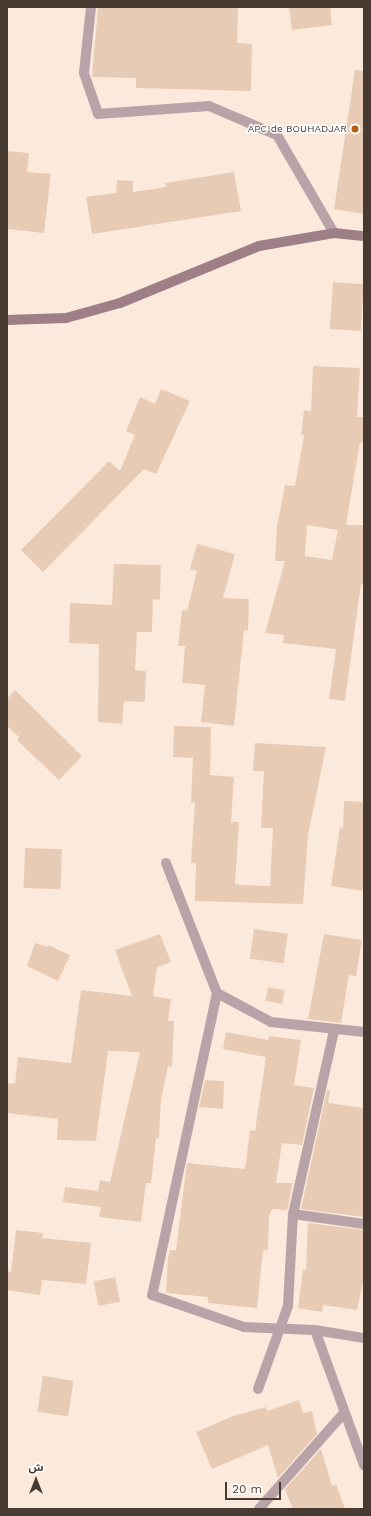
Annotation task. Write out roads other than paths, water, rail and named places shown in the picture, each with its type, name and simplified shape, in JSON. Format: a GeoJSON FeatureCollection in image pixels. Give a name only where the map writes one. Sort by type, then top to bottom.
{"type":"FeatureCollection","features":[{"type":"Feature","properties":{"kind":"main road"},"geometry":{"type":"LineString","coordinates":[[7,320],[66,318],[120,303],[258,246],[334,233],[364,236]]}},
{"type":"Feature","properties":{"kind":"street"},"geometry":{"type":"LineString","coordinates":[[91,7],[84,73],[98,114],[209,106],[277,135],[334,233]]}},
{"type":"Feature","properties":{"kind":"street"},"geometry":{"type":"LineString","coordinates":[[166,863],[217,993],[152,1295],[244,1327],[280,1327],[315,1330],[364,1338]]}},
{"type":"Feature","properties":{"kind":"street"},"geometry":{"type":"LineString","coordinates":[[217,993],[271,1022],[334,1030],[364,1032]]}},
{"type":"Feature","properties":{"kind":"street"},"geometry":{"type":"LineString","coordinates":[[258,1389],[288,1306],[293,1214],[334,1030]]}},
{"type":"Feature","properties":{"kind":"street"},"geometry":{"type":"LineString","coordinates":[[293,1214],[364,1224]]}},
{"type":"Feature","properties":{"kind":"street"},"geometry":{"type":"LineString","coordinates":[[315,1330],[364,1465]]}},
{"type":"Feature","properties":{"kind":"street"},"geometry":{"type":"LineString","coordinates":[[259,1509],[344,1413]]}},
{"type":"Feature","properties":{"kind":"place","name":"APC de BOUHADJAR"},"geometry":{"type":"Point","coordinates":[355,129]}}]}
